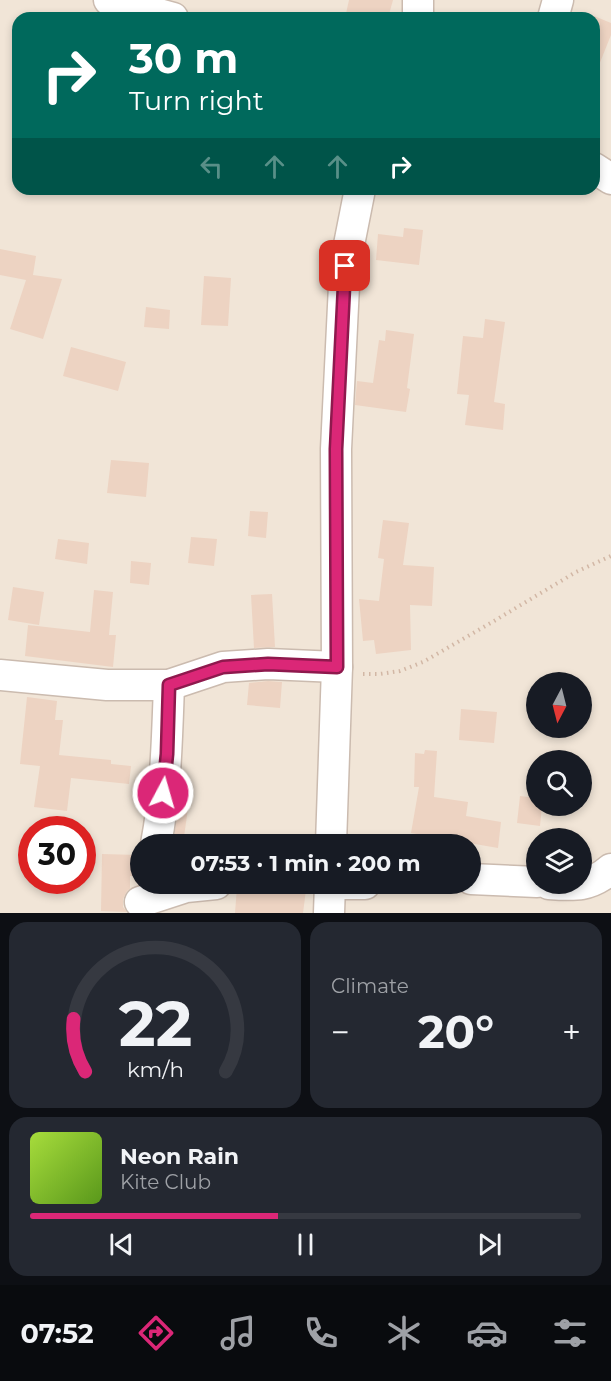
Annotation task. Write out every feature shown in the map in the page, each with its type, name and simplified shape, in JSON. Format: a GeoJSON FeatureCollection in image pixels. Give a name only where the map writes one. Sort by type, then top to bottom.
{"type":"FeatureCollection","features":[{"type":"Feature","properties":{"kind":"street"},"geometry":{"type":"LineString","coordinates":[[109,0],[152,12]]}},
{"type":"Feature","properties":{"kind":"street"},"geometry":{"type":"LineString","coordinates":[[331,834],[337,667],[337,426],[345,266],[359,195]]}},
{"type":"Feature","properties":{"kind":"street"},"geometry":{"type":"LineString","coordinates":[[0,675],[107,685],[169,685],[223,667],[268,664],[337,667]]}},
{"type":"Feature","properties":{"kind":"street"},"geometry":{"type":"LineString","coordinates":[[157,834],[167,754],[169,685]]}},
{"type":"Feature","properties":{"kind":"street"},"geometry":{"type":"LineString","coordinates":[[592,881],[601,878],[611,869]]}},
{"type":"Feature","properties":{"kind":"street"},"geometry":{"type":"LineString","coordinates":[[481,879],[526,882]]}},
{"type":"Feature","properties":{"kind":"street"},"geometry":{"type":"LineString","coordinates":[[141,899],[160,894]]}},
{"type":"Feature","properties":{"kind":"street"},"geometry":{"type":"LineString","coordinates":[[329,913],[330,894]]}},
{"type":"Feature","properties":{"kind":"path"},"geometry":{"type":"LineString","coordinates":[[337,667],[350,672],[380,674],[400,671],[423,662],[576,572],[611,556]]}},
{"type":"Feature","properties":{"kind":"shaded area"},"geometry":{"type":"Polygon","coordinates":[[[0,0],[611,0],[611,913],[0,913],[0,0]]]}},
{"type":"Feature","properties":{"kind":"building"},"geometry":{"type":"Polygon","coordinates":[[[349,0],[393,0],[390,12],[346,12],[349,0]]]}},
{"type":"Feature","properties":{"kind":"building"},"geometry":{"type":"Polygon","coordinates":[[[600,18],[611,23],[611,35],[600,62],[600,18]]]}},
{"type":"Feature","properties":{"kind":"building"},"geometry":{"type":"Polygon","coordinates":[[[404,228],[423,230],[419,265],[376,260],[378,234],[403,237],[404,228]]]}},
{"type":"Feature","properties":{"kind":"building"},"geometry":{"type":"Polygon","coordinates":[[[0,249],[36,256],[33,275],[62,279],[43,339],[10,329],[26,280],[0,275],[0,249]]]}},
{"type":"Feature","properties":{"kind":"building"},"geometry":{"type":"Polygon","coordinates":[[[204,276],[231,278],[228,326],[201,325],[204,276]]]}},
{"type":"Feature","properties":{"kind":"building"},"geometry":{"type":"Polygon","coordinates":[[[146,307],[170,310],[169,329],[144,327],[146,307]]]}},
{"type":"Feature","properties":{"kind":"building"},"geometry":{"type":"Polygon","coordinates":[[[485,319],[505,322],[494,402],[505,404],[503,430],[465,425],[469,395],[457,394],[463,336],[483,338],[485,319]]]}},
{"type":"Feature","properties":{"kind":"building"},"geometry":{"type":"Polygon","coordinates":[[[386,330],[414,334],[406,412],[355,405],[357,381],[373,383],[379,340],[385,341],[386,330]]]}},
{"type":"Feature","properties":{"kind":"building"},"geometry":{"type":"Polygon","coordinates":[[[71,347],[126,362],[118,391],[63,376],[71,347]]]}},
{"type":"Feature","properties":{"kind":"building"},"geometry":{"type":"Polygon","coordinates":[[[111,460],[149,463],[146,497],[107,493],[111,460]]]}},
{"type":"Feature","properties":{"kind":"building"},"geometry":{"type":"Polygon","coordinates":[[[250,511],[268,512],[266,538],[248,536],[250,511]]]}},
{"type":"Feature","properties":{"kind":"building"},"geometry":{"type":"Polygon","coordinates":[[[383,520],[409,523],[403,565],[434,567],[432,606],[410,605],[411,650],[376,654],[374,640],[363,641],[359,599],[379,601],[384,559],[378,558],[383,520]]]}},
{"type":"Feature","properties":{"kind":"building"},"geometry":{"type":"Polygon","coordinates":[[[191,537],[217,539],[214,566],[188,563],[191,537]]]}},
{"type":"Feature","properties":{"kind":"building"},"geometry":{"type":"Polygon","coordinates":[[[58,539],[89,543],[87,564],[55,559],[58,539]]]}},
{"type":"Feature","properties":{"kind":"building"},"geometry":{"type":"Polygon","coordinates":[[[131,561],[151,563],[149,585],[130,583],[131,561]]]}},
{"type":"Feature","properties":{"kind":"building"},"geometry":{"type":"Polygon","coordinates":[[[13,587],[44,592],[39,625],[8,620],[13,587]]]}},
{"type":"Feature","properties":{"kind":"building"},"geometry":{"type":"Polygon","coordinates":[[[94,590],[113,592],[109,635],[116,635],[113,667],[25,656],[28,625],[90,632],[94,590]]]}},
{"type":"Feature","properties":{"kind":"building"},"geometry":{"type":"Polygon","coordinates":[[[272,594],[275,647],[254,648],[251,595],[272,594]]]}},
{"type":"Feature","properties":{"kind":"building"},"geometry":{"type":"Polygon","coordinates":[[[282,682],[280,708],[247,705],[249,683],[282,682]]]}},
{"type":"Feature","properties":{"kind":"building"},"geometry":{"type":"Polygon","coordinates":[[[27,697],[57,701],[55,720],[63,720],[59,755],[111,760],[111,764],[131,766],[129,784],[71,778],[67,811],[34,807],[40,766],[20,764],[27,697]]]}},
{"type":"Feature","properties":{"kind":"building"},"geometry":{"type":"Polygon","coordinates":[[[461,709],[497,712],[494,743],[459,740],[461,709]]]}},
{"type":"Feature","properties":{"kind":"building"},"geometry":{"type":"Polygon","coordinates":[[[425,750],[437,751],[434,797],[468,802],[466,816],[501,822],[498,848],[481,845],[481,834],[411,833],[419,787],[414,787],[415,753],[424,754],[425,750]]]}},
{"type":"Feature","properties":{"kind":"building"},"geometry":{"type":"Polygon","coordinates":[[[181,792],[190,794],[184,834],[175,834],[181,792]]]}},
{"type":"Feature","properties":{"kind":"building"},"geometry":{"type":"Polygon","coordinates":[[[520,796],[526,797],[526,816],[541,816],[540,826],[517,823],[520,796]]]}},
{"type":"Feature","properties":{"kind":"building"},"geometry":{"type":"Polygon","coordinates":[[[102,854],[130,855],[130,889],[123,899],[123,907],[127,912],[101,911],[102,854]]]}},
{"type":"Feature","properties":{"kind":"building"},"geometry":{"type":"Polygon","coordinates":[[[236,894],[305,894],[303,913],[235,913],[236,894]]]}},
{"type":"Feature","properties":{"kind":"route"},"geometry":{"type":"LineString","coordinates":[[163,793],[167,754],[169,685],[223,667],[268,664],[337,667],[336,449],[345,266]]}}]}
